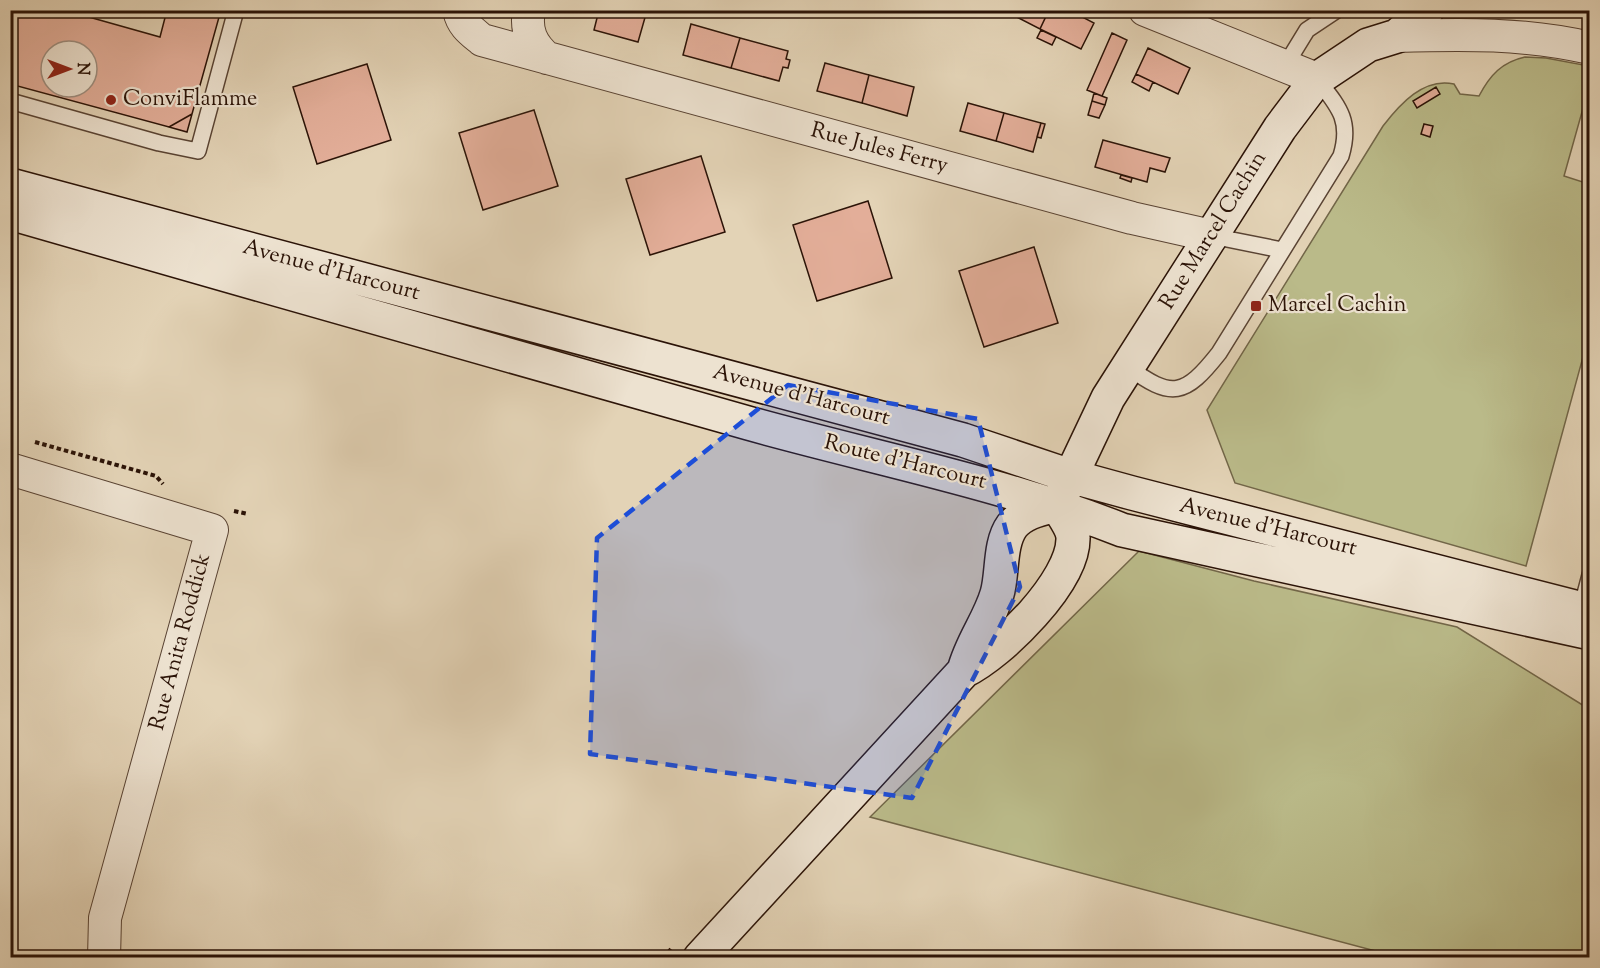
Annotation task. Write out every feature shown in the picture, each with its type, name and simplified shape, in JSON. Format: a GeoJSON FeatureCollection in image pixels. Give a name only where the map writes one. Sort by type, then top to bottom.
{"type":"FeatureCollection","features":[{"type":"Feature","properties":{"kind":"main road","name":"Rue Marcel Cachin"},"geometry":{"type":"LineString","coordinates":[[1064,490],[1104,405],[1127,366],[1280,128],[1317,79],[1368,45],[1397,36],[1427,10]]}},
{"type":"Feature","properties":{"kind":"main road","name":"Avenue d'Harcourt"},"geometry":{"type":"LineString","coordinates":[[10,185],[951,436],[1064,490],[1122,530],[1587,618]]}},
{"type":"Feature","properties":{"kind":"main road","name":"Avenue d'Harcourt"},"geometry":{"type":"LineString","coordinates":[[10,213],[752,424]]}},
{"type":"Feature","properties":{"kind":"main road","name":"Route d'Harcourt"},"geometry":{"type":"LineString","coordinates":[[752,424],[948,473],[1064,490]]}},
{"type":"Feature","properties":{"kind":"main road"},"geometry":{"type":"LineString","coordinates":[[700,957],[964,670],[980,663],[1009,638],[1051,590],[1071,558],[1074,535],[1064,490],[1012,527],[1003,551],[997,596],[985,625],[970,650],[964,670]]}},
{"type":"Feature","properties":{"kind":"street","name":"Rue Jules Ferry"},"geometry":{"type":"LineString","coordinates":[[459,10],[461,19],[468,30],[482,40],[1121,214],[1212,236]]}},
{"type":"Feature","properties":{"kind":"street"},"geometry":{"type":"LineString","coordinates":[[530,10],[529,36],[537,50],[547,58]]}},
{"type":"Feature","properties":{"kind":"street"},"geometry":{"type":"LineString","coordinates":[[1145,10],[1317,79]]}},
{"type":"Feature","properties":{"kind":"street"},"geometry":{"type":"LineString","coordinates":[[1397,36],[1493,34],[1556,40],[1590,48]]}},
{"type":"Feature","properties":{"kind":"street","name":"Rue Anita Roddick"},"geometry":{"type":"LineString","coordinates":[[10,470],[212,530],[105,918],[104,957]]}},
{"type":"Feature","properties":{"kind":"lane"},"geometry":{"type":"LineString","coordinates":[[10,101],[159,143],[198,151],[236,10]]}},
{"type":"Feature","properties":{"kind":"lane"},"geometry":{"type":"LineString","coordinates":[[1285,66],[1307,30],[1337,10]]}},
{"type":"Feature","properties":{"kind":"lane"},"geometry":{"type":"LineString","coordinates":[[1127,366],[1146,380],[1164,388],[1190,386],[1219,353],[1341,156],[1347,138],[1345,123],[1339,108],[1317,79]]}},
{"type":"Feature","properties":{"kind":"lane"},"geometry":{"type":"LineString","coordinates":[[1212,236],[1282,250]]}},
{"type":"Feature","properties":{"kind":"lane"},"geometry":{"type":"LineString","coordinates":[[1587,618],[1590,575]]}},
{"type":"Feature","properties":{"kind":"highlighted area"},"geometry":{"type":"Polygon","coordinates":[[[788,385],[978,419],[1020,587],[912,798],[590,754],[597,538],[788,385]]]}},
{"type":"Feature","properties":{"kind":"green space"},"geometry":{"type":"Polygon","coordinates":[[[1525,57],[1546,58],[1589,66],[1589,87],[1564,176],[1589,184],[1589,335],[1526,566],[1235,483],[1207,410],[1383,126],[1405,101],[1423,88],[1443,83],[1454,84],[1460,94],[1479,96],[1498,70],[1510,62],[1525,57]]]}},
{"type":"Feature","properties":{"kind":"green space"},"geometry":{"type":"Polygon","coordinates":[[[1139,551],[1254,581],[1457,627],[1589,709],[1589,957],[1398,957],[870,817],[1139,551]]]}},
{"type":"Feature","properties":{"kind":"building"},"geometry":{"type":"Polygon","coordinates":[[[10,10],[64,10],[160,37],[167,10],[221,10],[192,114],[169,127],[65,99],[99,99],[99,39],[39,39],[39,92],[10,84],[10,10]]]}},
{"type":"Feature","properties":{"kind":"building"},"geometry":{"type":"Polygon","coordinates":[[[398,10],[420,10],[418,16],[398,10]]]}},
{"type":"Feature","properties":{"kind":"building"},"geometry":{"type":"Polygon","coordinates":[[[599,10],[632,10],[646,14],[638,42],[594,30],[599,10]]]}},
{"type":"Feature","properties":{"kind":"building"},"geometry":{"type":"Polygon","coordinates":[[[1003,10],[1049,10],[1040,29],[1003,10]]]}},
{"type":"Feature","properties":{"kind":"building"},"geometry":{"type":"Polygon","coordinates":[[[1049,10],[1069,10],[1094,23],[1081,49],[1040,29],[1049,10]]]}},
{"type":"Feature","properties":{"kind":"building"},"geometry":{"type":"Polygon","coordinates":[[[691,24],[740,38],[731,68],[683,55],[691,24]]]}},
{"type":"Feature","properties":{"kind":"building"},"geometry":{"type":"Polygon","coordinates":[[[1041,30],[1056,37],[1052,45],[1037,38],[1041,30]]]}},
{"type":"Feature","properties":{"kind":"building"},"geometry":{"type":"Polygon","coordinates":[[[1112,33],[1127,40],[1102,96],[1087,90],[1112,33]]]}},
{"type":"Feature","properties":{"kind":"building"},"geometry":{"type":"Polygon","coordinates":[[[740,38],[788,51],[786,59],[790,60],[788,68],[783,67],[779,81],[731,68],[740,38]]]}},
{"type":"Feature","properties":{"kind":"building"},"geometry":{"type":"Polygon","coordinates":[[[1148,48],[1190,68],[1178,94],[1136,74],[1148,48]]]}},
{"type":"Feature","properties":{"kind":"building"},"geometry":{"type":"Polygon","coordinates":[[[825,63],[869,75],[862,103],[817,91],[825,63]]]}},
{"type":"Feature","properties":{"kind":"building"},"geometry":{"type":"Polygon","coordinates":[[[367,64],[391,140],[317,164],[293,87],[367,64]]]}},
{"type":"Feature","properties":{"kind":"building"},"geometry":{"type":"Polygon","coordinates":[[[1136,74],[1153,82],[1149,91],[1132,82],[1136,74]]]}},
{"type":"Feature","properties":{"kind":"building"},"geometry":{"type":"Polygon","coordinates":[[[869,75],[914,87],[907,116],[862,103],[869,75]]]}},
{"type":"Feature","properties":{"kind":"building"},"geometry":{"type":"Polygon","coordinates":[[[1436,87],[1440,94],[1417,108],[1413,101],[1436,87]]]}},
{"type":"Feature","properties":{"kind":"building"},"geometry":{"type":"Polygon","coordinates":[[[1094,93],[1107,98],[1105,105],[1092,101],[1094,93]]]}},
{"type":"Feature","properties":{"kind":"building"},"geometry":{"type":"Polygon","coordinates":[[[1092,101],[1105,105],[1099,118],[1088,115],[1092,101]]]}},
{"type":"Feature","properties":{"kind":"building"},"geometry":{"type":"Polygon","coordinates":[[[968,103],[1004,113],[996,141],[960,131],[968,103]]]}},
{"type":"Feature","properties":{"kind":"building"},"geometry":{"type":"Polygon","coordinates":[[[534,110],[558,186],[483,210],[459,133],[534,110]]]}},
{"type":"Feature","properties":{"kind":"building"},"geometry":{"type":"Polygon","coordinates":[[[1004,113],[1041,123],[1033,152],[996,141],[1004,113]]]}},
{"type":"Feature","properties":{"kind":"building"},"geometry":{"type":"Polygon","coordinates":[[[192,114],[187,132],[169,127],[192,114]]]}},
{"type":"Feature","properties":{"kind":"building"},"geometry":{"type":"Polygon","coordinates":[[[1041,123],[1045,124],[1041,138],[1037,137],[1041,123]]]}},
{"type":"Feature","properties":{"kind":"building"},"geometry":{"type":"Polygon","coordinates":[[[1424,124],[1433,126],[1430,137],[1421,134],[1424,124]]]}},
{"type":"Feature","properties":{"kind":"building"},"geometry":{"type":"Polygon","coordinates":[[[1103,140],[1170,158],[1165,172],[1150,168],[1147,182],[1095,167],[1103,140]]]}},
{"type":"Feature","properties":{"kind":"building"},"geometry":{"type":"Polygon","coordinates":[[[701,156],[725,232],[650,255],[626,179],[701,156]]]}},
{"type":"Feature","properties":{"kind":"building"},"geometry":{"type":"Polygon","coordinates":[[[1121,175],[1132,178],[1131,182],[1120,178],[1121,175]]]}},
{"type":"Feature","properties":{"kind":"building"},"geometry":{"type":"Polygon","coordinates":[[[868,201],[892,278],[817,301],[793,225],[868,201]]]}},
{"type":"Feature","properties":{"kind":"building"},"geometry":{"type":"Polygon","coordinates":[[[1034,247],[1058,323],[984,347],[959,271],[1034,247]]]}},
{"type":"Feature","properties":{"kind":"place","name":"ConviFlamme"},"geometry":{"type":"Point","coordinates":[111,100]}},
{"type":"Feature","properties":{"kind":"place","name":"Marcel Cachin"},"geometry":{"type":"Point","coordinates":[1256,306]}}]}
